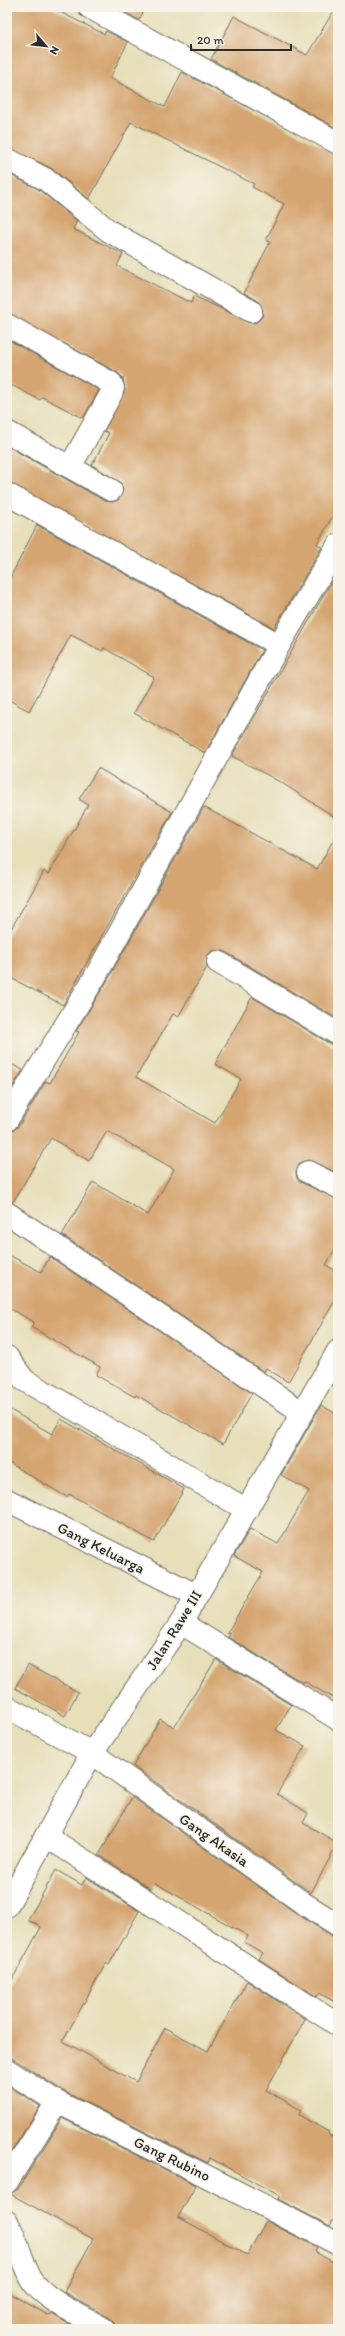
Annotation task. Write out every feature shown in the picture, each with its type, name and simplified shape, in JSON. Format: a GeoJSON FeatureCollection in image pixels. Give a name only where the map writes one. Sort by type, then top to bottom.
{"type":"FeatureCollection","features":[{"type":"Feature","properties":{"kind":"street"},"geometry":{"type":"LineString","coordinates":[[89,7],[338,143]]}},
{"type":"Feature","properties":{"kind":"street"},"geometry":{"type":"LineString","coordinates":[[7,159],[45,180],[109,231],[251,311]]}},
{"type":"Feature","properties":{"kind":"street"},"geometry":{"type":"LineString","coordinates":[[7,325],[111,383],[113,388],[111,394],[70,467]]}},
{"type":"Feature","properties":{"kind":"street"},"geometry":{"type":"LineString","coordinates":[[7,432],[111,490]]}},
{"type":"Feature","properties":{"kind":"street"},"geometry":{"type":"LineString","coordinates":[[7,494],[278,645]]}},
{"type":"Feature","properties":{"kind":"street"},"geometry":{"type":"LineString","coordinates":[[7,1120],[95,977],[278,645],[338,545]]}},
{"type":"Feature","properties":{"kind":"street"},"geometry":{"type":"LineString","coordinates":[[218,962],[338,1034]]}},
{"type":"Feature","properties":{"kind":"street"},"geometry":{"type":"LineString","coordinates":[[308,1172],[338,1187]]}},
{"type":"Feature","properties":{"kind":"street"},"geometry":{"type":"LineString","coordinates":[[7,1213],[303,1413]]}},
{"type":"Feature","properties":{"kind":"street","name":"Jalan Rawe III"},"geometry":{"type":"LineString","coordinates":[[7,1906],[92,1754],[181,1623],[338,1351]]}},
{"type":"Feature","properties":{"kind":"street"},"geometry":{"type":"LineString","coordinates":[[7,1356],[24,1380],[247,1510]]}},
{"type":"Feature","properties":{"kind":"street","name":"Gang Keluarga"},"geometry":{"type":"LineString","coordinates":[[7,1500],[196,1595]]}},
{"type":"Feature","properties":{"kind":"street"},"geometry":{"type":"LineString","coordinates":[[181,1623],[338,1719]]}},
{"type":"Feature","properties":{"kind":"street","name":"Gang Akasia"},"geometry":{"type":"LineString","coordinates":[[7,1707],[92,1754],[303,1903],[338,1925]]}},
{"type":"Feature","properties":{"kind":"street"},"geometry":{"type":"LineString","coordinates":[[46,1836],[338,2025]]}},
{"type":"Feature","properties":{"kind":"street","name":"Gang Rubino"},"geometry":{"type":"LineString","coordinates":[[7,2070],[57,2102],[338,2244]]}},
{"type":"Feature","properties":{"kind":"street"},"geometry":{"type":"LineString","coordinates":[[7,2182],[57,2102]]}},
{"type":"Feature","properties":{"kind":"street"},"geometry":{"type":"LineString","coordinates":[[7,2222],[13,2233],[27,2272],[40,2291],[104,2329]]}},
{"type":"Feature","properties":{"kind":"building"},"geometry":{"type":"Polygon","coordinates":[[[7,7],[50,7],[104,34],[106,31],[128,42],[110,78],[165,107],[182,72],[338,155],[338,507],[317,544],[322,547],[274,628],[7,482],[7,446],[105,501],[112,502],[118,500],[123,490],[121,483],[92,465],[109,433],[104,431],[125,391],[123,378],[117,372],[7,313],[7,173],[38,189],[77,221],[73,229],[123,254],[117,266],[191,303],[194,296],[251,323],[257,322],[262,317],[263,310],[257,300],[244,293],[270,242],[266,240],[284,204],[252,187],[254,184],[131,122],[89,199],[51,168],[7,147],[7,7]]]}},
{"type":"Feature","properties":{"kind":"building"},"geometry":{"type":"Polygon","coordinates":[[[146,7],[139,20],[118,8],[146,7]]]}},
{"type":"Feature","properties":{"kind":"building"},"geometry":{"type":"Polygon","coordinates":[[[336,7],[338,7],[338,129],[211,59],[234,16],[307,55],[336,7]]]}},
{"type":"Feature","properties":{"kind":"building"},"geometry":{"type":"Polygon","coordinates":[[[7,339],[99,390],[83,418],[42,397],[40,400],[7,383],[7,339]]]}},
{"type":"Feature","properties":{"kind":"building"},"geometry":{"type":"Polygon","coordinates":[[[37,525],[262,650],[205,753],[134,713],[154,677],[104,648],[102,651],[71,635],[29,711],[7,699],[7,584],[37,525]]]}},
{"type":"Feature","properties":{"kind":"building"},"geometry":{"type":"Polygon","coordinates":[[[338,570],[338,819],[282,783],[232,756],[338,570]]]}},
{"type":"Feature","properties":{"kind":"building"},"geometry":{"type":"Polygon","coordinates":[[[98,768],[172,812],[63,1005],[7,976],[7,936],[44,871],[49,874],[88,805],[79,799],[98,768]]]}},
{"type":"Feature","properties":{"kind":"building"},"geometry":{"type":"Polygon","coordinates":[[[204,807],[317,869],[338,832],[338,1019],[224,951],[212,951],[207,956],[207,967],[178,1017],[173,1014],[136,1077],[215,1123],[241,1079],[215,1064],[252,997],[332,1045],[338,1046],[338,1173],[308,1160],[301,1162],[296,1172],[297,1179],[302,1183],[338,1199],[338,1244],[326,1265],[338,1272],[338,1295],[288,1382],[266,1368],[264,1372],[62,1235],[93,1182],[148,1215],[174,1169],[107,1131],[89,1161],[51,1138],[13,1202],[7,1201],[7,1133],[18,1127],[46,1081],[50,1083],[79,1032],[76,1031],[106,983],[204,807]]]}},
{"type":"Feature","properties":{"kind":"building"},"geometry":{"type":"Polygon","coordinates":[[[7,1062],[23,1070],[7,1096],[7,1062]]]}},
{"type":"Feature","properties":{"kind":"building"},"geometry":{"type":"Polygon","coordinates":[[[7,1254],[41,1272],[50,1257],[252,1393],[223,1444],[136,1395],[135,1397],[96,1375],[100,1367],[31,1327],[34,1322],[7,1307],[7,1254]]]}},
{"type":"Feature","properties":{"kind":"building"},"geometry":{"type":"Polygon","coordinates":[[[321,1405],[338,1415],[338,1701],[304,1681],[303,1683],[228,1637],[230,1634],[227,1633],[263,1572],[234,1556],[250,1529],[278,1544],[309,1491],[281,1475],[321,1405]]]}},
{"type":"Feature","properties":{"kind":"building"},"geometry":{"type":"Polygon","coordinates":[[[7,1408],[52,1434],[61,1419],[184,1489],[154,1542],[69,1494],[67,1497],[7,1462],[7,1408]]]}},
{"type":"Feature","properties":{"kind":"building"},"geometry":{"type":"Polygon","coordinates":[[[216,1659],[291,1705],[276,1730],[305,1746],[277,1794],[308,1813],[303,1823],[338,1843],[311,1893],[133,1766],[160,1719],[174,1727],[216,1659]]]}},
{"type":"Feature","properties":{"kind":"building"},"geometry":{"type":"Polygon","coordinates":[[[28,1665],[78,1692],[65,1716],[15,1688],[28,1665]]]}},
{"type":"Feature","properties":{"kind":"building"},"geometry":{"type":"Polygon","coordinates":[[[132,1797],[296,1913],[331,1936],[338,1937],[338,2004],[319,1993],[317,1997],[259,1959],[263,1953],[244,1942],[248,1936],[155,1883],[151,1889],[99,1855],[132,1797]]]}},
{"type":"Feature","properties":{"kind":"building"},"geometry":{"type":"Polygon","coordinates":[[[56,1870],[82,1885],[86,1877],[139,1911],[109,1965],[106,1963],[63,2041],[136,2082],[165,2028],[208,2051],[247,1981],[305,2019],[266,2090],[301,2110],[299,2115],[329,2132],[328,2134],[338,2140],[338,2211],[330,2226],[278,2199],[280,2196],[210,2158],[208,2163],[63,2091],[14,2059],[7,2058],[7,1989],[41,1927],[28,1920],[56,1870]]]}},
{"type":"Feature","properties":{"kind":"building"},"geometry":{"type":"Polygon","coordinates":[[[7,2085],[40,2106],[7,2158],[7,2085]]]}},
{"type":"Feature","properties":{"kind":"building"},"geometry":{"type":"Polygon","coordinates":[[[62,2118],[196,2185],[178,2217],[247,2255],[266,2221],[317,2247],[315,2252],[338,2265],[338,2329],[116,2329],[115,2323],[110,2318],[64,2292],[93,2239],[10,2194],[18,2189],[62,2118]]]}},
{"type":"Feature","properties":{"kind":"building"},"geometry":{"type":"Polygon","coordinates":[[[7,2292],[50,2316],[52,2314],[78,2329],[7,2329],[7,2292]]]}}]}
